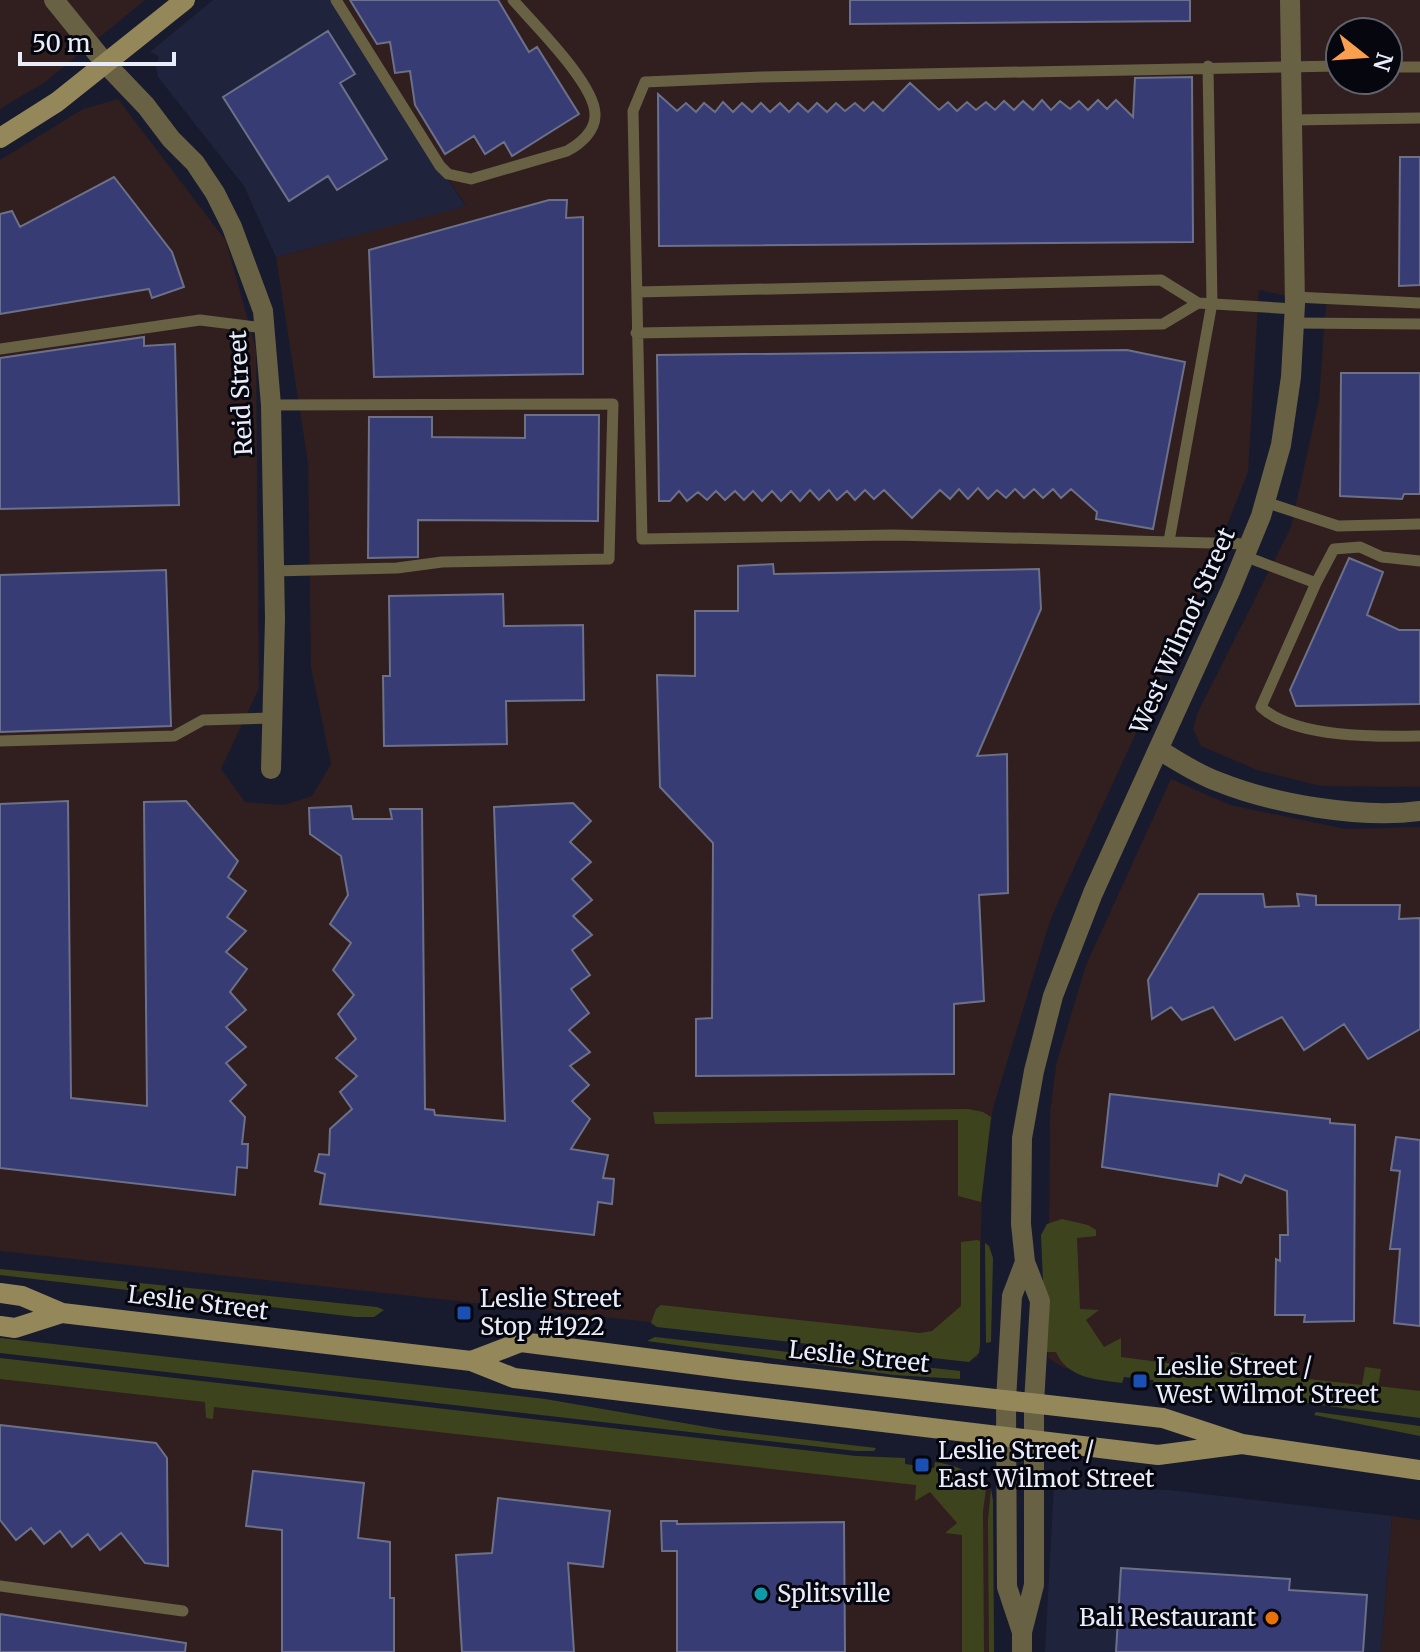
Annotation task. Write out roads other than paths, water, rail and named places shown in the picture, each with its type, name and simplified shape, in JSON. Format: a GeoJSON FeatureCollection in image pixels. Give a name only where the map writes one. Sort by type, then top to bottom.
{"type":"FeatureCollection","features":[{"type":"Feature","properties":{"kind":"main road"},"geometry":{"type":"LineString","coordinates":[[0,138],[57,102],[185,0]]}},
{"type":"Feature","properties":{"kind":"main road","name":"Leslie Street"},"geometry":{"type":"LineString","coordinates":[[0,1293],[22,1296],[62,1313],[471,1361],[514,1378],[1006,1438],[1158,1455],[1242,1444]]}},
{"type":"Feature","properties":{"kind":"main road","name":"Leslie Street"},"geometry":{"type":"LineString","coordinates":[[0,1326],[15,1328],[62,1313]]}},
{"type":"Feature","properties":{"kind":"main road","name":"Leslie Street"},"geometry":{"type":"LineString","coordinates":[[471,1361],[521,1342],[1163,1418],[1242,1444],[1420,1470]]}},
{"type":"Feature","properties":{"kind":"street","name":"Reid Street"},"geometry":{"type":"LineString","coordinates":[[54,0],[105,63],[195,163],[215,193],[250,272],[263,311],[271,405],[275,619],[271,769]]}},
{"type":"Feature","properties":{"kind":"street","name":"West Wilmot Street"},"geometry":{"type":"LineString","coordinates":[[1022,1642],[1034,1585],[1034,1403],[1040,1301],[1025,1262],[1021,1224],[1022,1138],[1034,1071],[1053,996],[1093,893],[1247,550],[1281,445],[1291,377],[1295,310],[1290,0]]}},
{"type":"Feature","properties":{"kind":"street"},"geometry":{"type":"LineString","coordinates":[[1159,750],[1216,782],[1254,794],[1317,808],[1403,814],[1420,811]]}},
{"type":"Feature","properties":{"kind":"street","name":"West Wilmot Street"},"geometry":{"type":"LineString","coordinates":[[1022,1642],[1007,1587],[1006,1400],[1012,1296],[1025,1262]]}},
{"type":"Feature","properties":{"kind":"lane"},"geometry":{"type":"LineString","coordinates":[[336,0],[440,166],[448,174],[471,179],[567,151],[581,143],[596,117],[593,98],[574,71],[513,0]]}},
{"type":"Feature","properties":{"kind":"lane"},"geometry":{"type":"LineString","coordinates":[[1316,583],[1247,550],[1169,541],[894,535],[642,539],[633,111],[645,82],[1208,66],[1324,66]]}},
{"type":"Feature","properties":{"kind":"lane"},"geometry":{"type":"LineString","coordinates":[[1169,541],[1212,303],[1208,66]]}},
{"type":"Feature","properties":{"kind":"lane"},"geometry":{"type":"LineString","coordinates":[[1292,120],[1420,118]]}},
{"type":"Feature","properties":{"kind":"lane"},"geometry":{"type":"LineString","coordinates":[[637,292],[1161,280],[1198,303]]}},
{"type":"Feature","properties":{"kind":"lane"},"geometry":{"type":"LineString","coordinates":[[636,333],[1163,324],[1198,303],[1420,324]]}},
{"type":"Feature","properties":{"kind":"lane"},"geometry":{"type":"LineString","coordinates":[[1295,310],[1420,303]]}},
{"type":"Feature","properties":{"kind":"lane"},"geometry":{"type":"LineString","coordinates":[[0,349],[200,320],[264,328]]}},
{"type":"Feature","properties":{"kind":"lane"},"geometry":{"type":"LineString","coordinates":[[271,405],[613,404],[609,559],[442,562],[397,568],[273,571]]}},
{"type":"Feature","properties":{"kind":"lane"},"geometry":{"type":"LineString","coordinates":[[1265,502],[1338,526],[1420,524]]}},
{"type":"Feature","properties":{"kind":"lane"},"geometry":{"type":"LineString","coordinates":[[1420,561],[1382,557],[1360,547],[1334,549],[1261,707],[1274,719],[1352,737],[1420,736]]}},
{"type":"Feature","properties":{"kind":"lane"},"geometry":{"type":"LineString","coordinates":[[0,741],[174,736],[203,720],[272,718]]}},
{"type":"Feature","properties":{"kind":"lane"},"geometry":{"type":"LineString","coordinates":[[0,1586],[183,1611]]}},
{"type":"Feature","properties":{"kind":"place","name":"Leslie Street Stop #1922"},"geometry":{"type":"Point","coordinates":[464,1313]}},
{"type":"Feature","properties":{"kind":"place","name":"Leslie Street / West Wilmot Street"},"geometry":{"type":"Point","coordinates":[1140,1381]}},
{"type":"Feature","properties":{"kind":"place","name":"Leslie Street / East Wilmot Street"},"geometry":{"type":"Point","coordinates":[922,1465]}},
{"type":"Feature","properties":{"kind":"place","name":"Splitsville"},"geometry":{"type":"Point","coordinates":[761,1594]}},
{"type":"Feature","properties":{"kind":"place","name":"Bali Restaurant"},"geometry":{"type":"Point","coordinates":[1272,1618]}}]}
